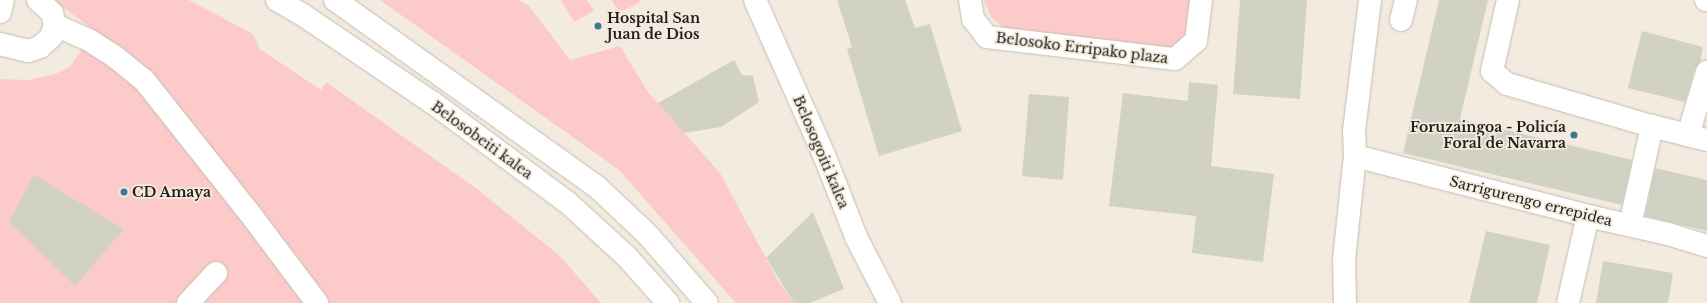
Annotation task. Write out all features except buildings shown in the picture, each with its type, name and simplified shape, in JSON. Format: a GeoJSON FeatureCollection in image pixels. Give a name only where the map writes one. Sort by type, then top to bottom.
{"type":"FeatureCollection","features":[{"type":"Feature","properties":{"kind":"street"},"geometry":{"type":"LineString","coordinates":[[0,12],[3,0]]}},
{"type":"Feature","properties":{"kind":"street"},"geometry":{"type":"LineString","coordinates":[[0,44],[28,51],[40,47],[51,37],[55,25],[52,13],[38,0]]}},
{"type":"Feature","properties":{"kind":"street","name":"Belosobeiti kalea"},"geometry":{"type":"LineString","coordinates":[[278,0],[303,14],[433,103],[567,202],[627,257],[668,303]]}},
{"type":"Feature","properties":{"kind":"street","name":"Belosobeiti kalea"},"geometry":{"type":"LineString","coordinates":[[335,0],[596,186],[647,234],[707,303]]}},
{"type":"Feature","properties":{"kind":"street","name":"Belosogoiti kalea"},"geometry":{"type":"LineString","coordinates":[[755,0],[824,156],[857,239],[890,303]]}},
{"type":"Feature","properties":{"kind":"street","name":"Belosoko Erripako plaza"},"geometry":{"type":"LineString","coordinates":[[970,0],[973,19],[988,37],[1175,59],[1196,41],[1201,0]]}},
{"type":"Feature","properties":{"kind":"street"},"geometry":{"type":"LineString","coordinates":[[1345,303],[1344,260],[1355,156],[1354,131],[1370,0]]}},
{"type":"Feature","properties":{"kind":"street"},"geometry":{"type":"LineString","coordinates":[[1508,0],[1492,71],[1507,84],[1698,138],[1707,72]]}},
{"type":"Feature","properties":{"kind":"street"},"geometry":{"type":"LineString","coordinates":[[55,25],[89,40],[114,56],[144,80],[248,211],[317,303]]}},
{"type":"Feature","properties":{"kind":"street"},"geometry":{"type":"LineString","coordinates":[[1630,225],[1652,126]]}},
{"type":"Feature","properties":{"kind":"street","name":"Sarrigurengo errepidea"},"geometry":{"type":"LineString","coordinates":[[1355,156],[1588,216],[1630,225],[1707,246]]}},
{"type":"Feature","properties":{"kind":"street"},"geometry":{"type":"LineString","coordinates":[[1568,303],[1588,216]]}},
{"type":"Feature","properties":{"kind":"street"},"geometry":{"type":"LineString","coordinates":[[188,303],[216,273]]}},
{"type":"Feature","properties":{"kind":"shaded area"},"geometry":{"type":"Polygon","coordinates":[[[53,0],[189,0],[253,34],[260,49],[321,90],[326,82],[477,189],[560,256],[601,303],[0,303],[0,79],[28,80],[55,74],[70,67],[94,30],[53,0]]]}},
{"type":"Feature","properties":{"kind":"shaded area"},"geometry":{"type":"Polygon","coordinates":[[[380,0],[519,0],[529,6],[570,60],[620,46],[648,92],[720,173],[777,279],[794,303],[736,303],[619,170],[380,0]]]}},
{"type":"Feature","properties":{"kind":"shaded area"},"geometry":{"type":"Polygon","coordinates":[[[561,0],[587,0],[594,11],[574,22],[561,0]]]}},
{"type":"Feature","properties":{"kind":"shaded area"},"geometry":{"type":"Polygon","coordinates":[[[612,0],[639,0],[640,2],[619,13],[612,0]]]}},
{"type":"Feature","properties":{"kind":"shaded area"},"geometry":{"type":"Polygon","coordinates":[[[984,0],[1193,0],[1188,39],[1177,47],[1166,48],[1010,29],[1003,27],[991,17],[984,0]]]}},
{"type":"Feature","properties":{"kind":"place","name":"Hospital San Juan de Dios"},"geometry":{"type":"Point","coordinates":[598,26]}},
{"type":"Feature","properties":{"kind":"place","name":"Foruzaingoa - Policía Foral de Navarra"},"geometry":{"type":"Point","coordinates":[1574,135]}},
{"type":"Feature","properties":{"kind":"place","name":"CD Amaya"},"geometry":{"type":"Point","coordinates":[124,192]}}]}
